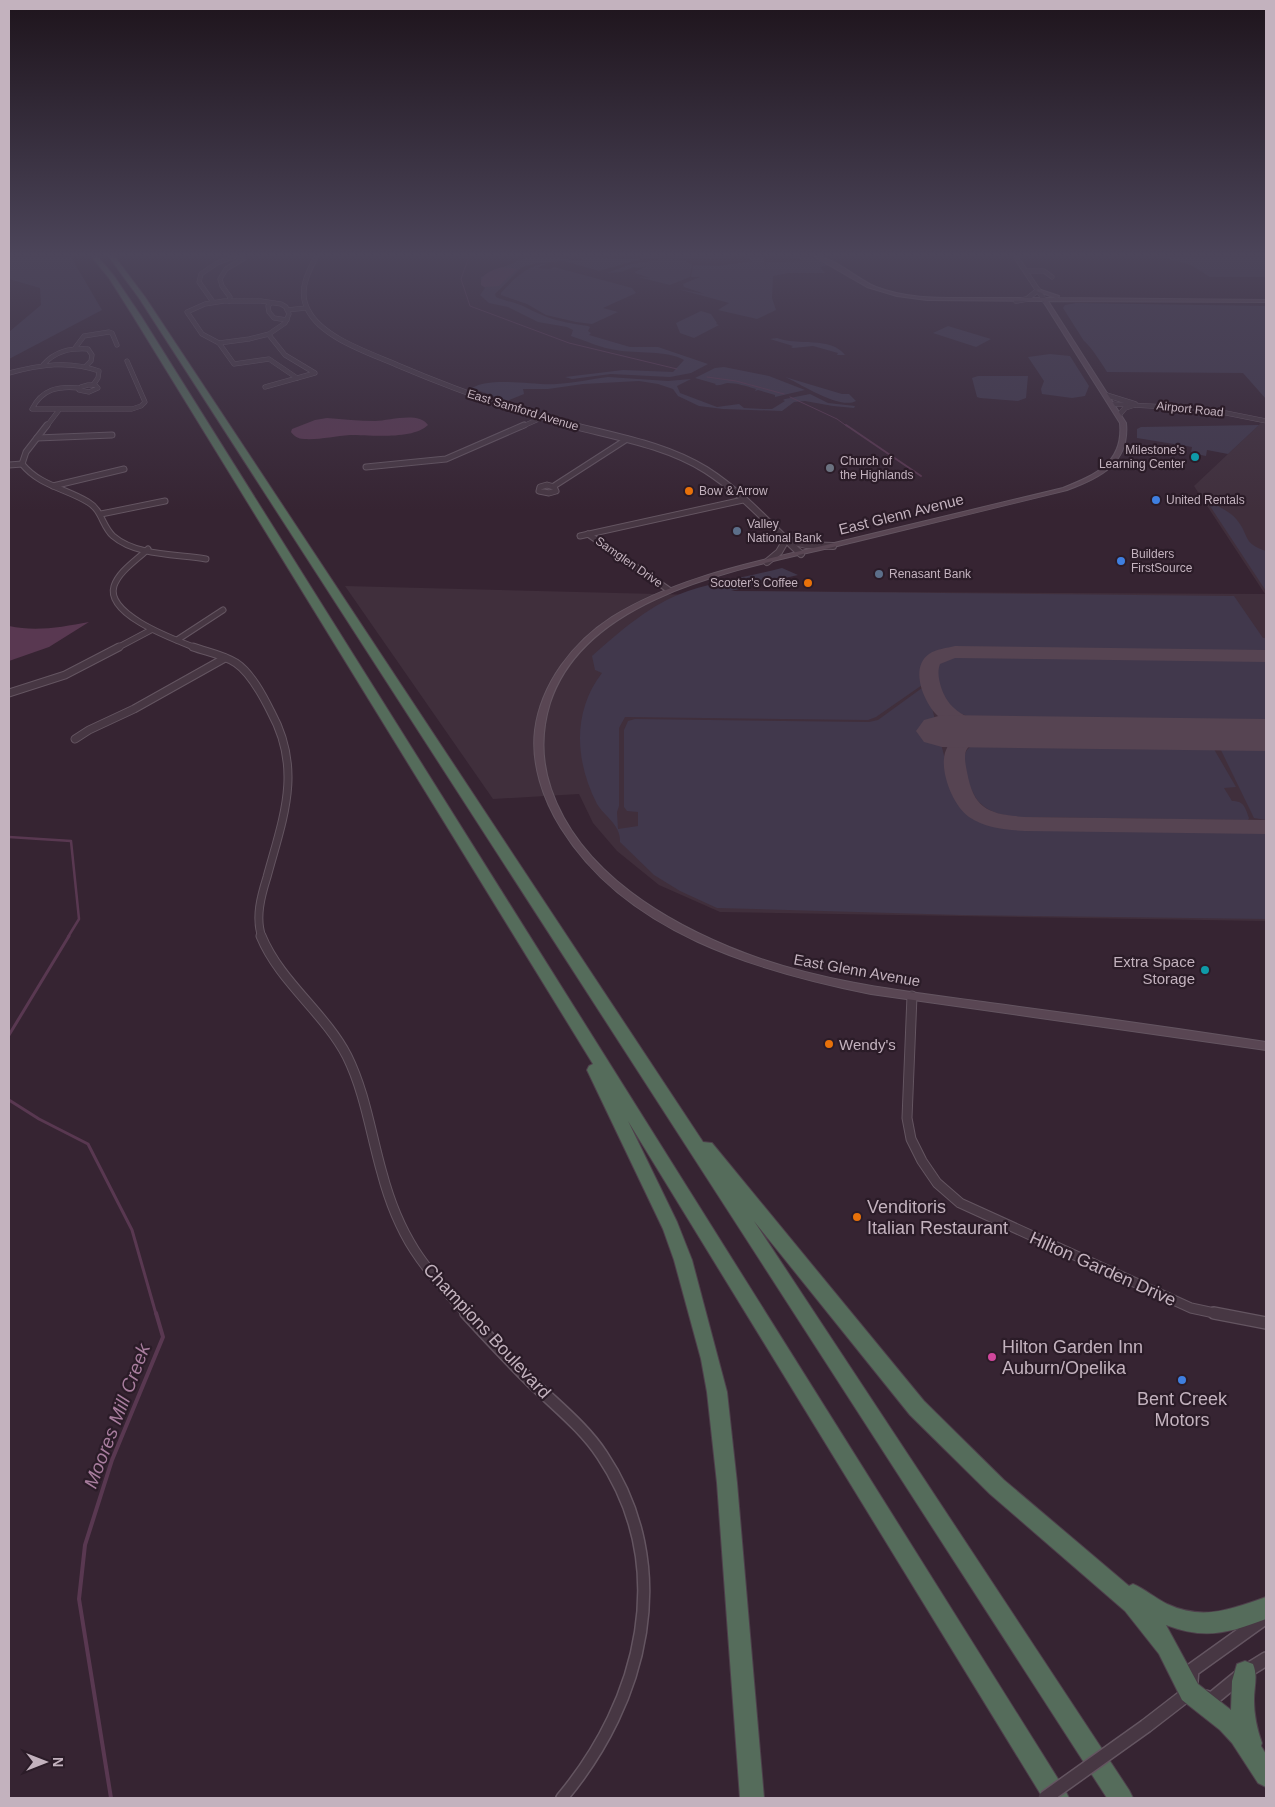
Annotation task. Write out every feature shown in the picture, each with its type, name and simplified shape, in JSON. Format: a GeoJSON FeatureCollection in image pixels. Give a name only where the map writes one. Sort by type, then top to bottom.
{"type":"FeatureCollection","features":[{"type":"Feature","properties":{"kind":"highway"},"geometry":{"type":"LineString","coordinates":[[153,341],[1057,1798]]}},
{"type":"Feature","properties":{"kind":"highway"},"geometry":{"type":"LineString","coordinates":[[171,341],[1121,1798]]}},
{"type":"Feature","properties":{"kind":"highway"},"geometry":{"type":"LineString","coordinates":[[577,1025],[611,1104],[671,1228],[683,1260],[710,1359],[717,1392],[727,1482],[752,1798]]}},
{"type":"Feature","properties":{"kind":"highway"},"geometry":{"type":"LineString","coordinates":[[618,1028],[715,1160],[917,1408],[997,1487],[1120,1592],[1146,1617],[1167,1646],[1190,1692],[1228,1722],[1260,1765]]}},
{"type":"Feature","properties":{"kind":"highway"},"geometry":{"type":"LineString","coordinates":[[1023,1509],[1137,1598],[1166,1615],[1197,1623],[1212,1624],[1226,1622],[1266,1608]]}},
{"type":"Feature","properties":{"kind":"highway"},"geometry":{"type":"LineString","coordinates":[[1245,1672],[1241,1700],[1242,1713],[1260,1765]]}},
{"type":"Feature","properties":{"kind":"main road","name":"East Glenn Avenue"},"geometry":{"type":"LineString","coordinates":[[1071,341],[1120,415],[1125,430],[1121,452],[1106,469],[1084,482],[1049,494],[716,574],[669,590],[630,609],[600,630],[567,663],[550,692],[540,726],[540,763],[551,801],[565,827],[584,854],[609,879],[652,912],[702,941],[740,957],[782,972],[834,984],[1266,1046]]}},
{"type":"Feature","properties":{"kind":"street"},"geometry":{"type":"LineString","coordinates":[[75,348],[80,341]]}},
{"type":"Feature","properties":{"kind":"street"},"geometry":{"type":"LineString","coordinates":[[216,341],[234,364],[269,359],[297,378]]}},
{"type":"Feature","properties":{"kind":"street"},"geometry":{"type":"LineString","coordinates":[[219,343],[228,341]]}},
{"type":"Feature","properties":{"kind":"street"},"geometry":{"type":"LineString","coordinates":[[265,387],[315,373],[285,354],[275,341]]}},
{"type":"Feature","properties":{"kind":"street","name":"East Samford Avenue"},"geometry":{"type":"LineString","coordinates":[[345,341],[483,400],[541,418],[664,450],[703,469],[726,484],[801,554]]}},
{"type":"Feature","properties":{"kind":"street"},"geometry":{"type":"LineString","coordinates":[[43,365],[48,358],[56,353],[75,348],[88,349],[92,355],[91,361],[86,366]]}},
{"type":"Feature","properties":{"kind":"street"},"geometry":{"type":"LineString","coordinates":[[9,373],[43,365],[86,366],[99,372],[98,378],[93,385],[79,388],[56,388],[45,391],[34,403],[32,409],[132,409],[141,406],[145,402],[127,361]]}},
{"type":"Feature","properties":{"kind":"street"},"geometry":{"type":"LineString","coordinates":[[1106,395],[1135,404]]}},
{"type":"Feature","properties":{"kind":"street","name":"Airport Road"},"geometry":{"type":"LineString","coordinates":[[1112,404],[1206,409],[1266,421]]}},
{"type":"Feature","properties":{"kind":"street"},"geometry":{"type":"LineString","coordinates":[[1120,415],[1125,408],[1135,404]]}},
{"type":"Feature","properties":{"kind":"street"},"geometry":{"type":"LineString","coordinates":[[22,464],[26,452],[60,410]]}},
{"type":"Feature","properties":{"kind":"street"},"geometry":{"type":"LineString","coordinates":[[366,467],[446,459],[541,418]]}},
{"type":"Feature","properties":{"kind":"street"},"geometry":{"type":"LineString","coordinates":[[37,438],[112,435]]}},
{"type":"Feature","properties":{"kind":"street"},"geometry":{"type":"LineString","coordinates":[[554,486],[628,440]]}},
{"type":"Feature","properties":{"kind":"street"},"geometry":{"type":"LineString","coordinates":[[9,465],[22,464]]}},
{"type":"Feature","properties":{"kind":"street"},"geometry":{"type":"LineString","coordinates":[[22,464],[32,476],[90,503],[101,514],[106,528],[113,537],[130,545],[206,559]]}},
{"type":"Feature","properties":{"kind":"street"},"geometry":{"type":"LineString","coordinates":[[53,486],[87,476],[124,469]]}},
{"type":"Feature","properties":{"kind":"street"},"geometry":{"type":"LineString","coordinates":[[580,536],[743,500]]}},
{"type":"Feature","properties":{"kind":"street"},"geometry":{"type":"LineString","coordinates":[[101,514],[165,501]]}},
{"type":"Feature","properties":{"kind":"street","name":"Samglen Drive"},"geometry":{"type":"LineString","coordinates":[[588,534],[669,590]]}},
{"type":"Feature","properties":{"kind":"street"},"geometry":{"type":"LineString","coordinates":[[767,562],[779,552],[786,540],[806,545],[834,546]]}},
{"type":"Feature","properties":{"kind":"street","name":"Champions Boulevard"},"geometry":{"type":"LineString","coordinates":[[148,549],[119,578],[113,588],[113,600],[120,608],[151,630],[225,658],[244,670],[275,717],[288,754],[290,793],[260,906],[260,932],[272,960],[331,1030],[348,1059],[368,1120],[389,1199],[409,1243],[439,1285],[592,1442],[620,1487],[633,1522],[641,1560],[643,1600],[638,1648],[633,1672],[625,1696],[605,1740],[582,1775],[562,1798]]}},
{"type":"Feature","properties":{"kind":"street"},"geometry":{"type":"LineString","coordinates":[[176,640],[223,610]]}},
{"type":"Feature","properties":{"kind":"street"},"geometry":{"type":"LineString","coordinates":[[9,693],[65,675],[151,630]]}},
{"type":"Feature","properties":{"kind":"street"},"geometry":{"type":"LineString","coordinates":[[75,739],[89,730],[134,709],[225,658]]}},
{"type":"Feature","properties":{"kind":"street","name":"Hilton Garden Drive"},"geometry":{"type":"LineString","coordinates":[[912,996],[908,1128],[922,1161],[948,1193],[960,1203],[1025,1234],[1191,1308],[1266,1323]]}},
{"type":"Feature","properties":{"kind":"street"},"geometry":{"type":"LineString","coordinates":[[1045,1798],[1190,1692],[1192,1670],[1266,1617]]}},
{"type":"Feature","properties":{"kind":"street"},"geometry":{"type":"LineString","coordinates":[[1190,1692],[1212,1699],[1245,1672],[1266,1659]]}},
{"type":"Feature","properties":{"kind":"shaded area"},"geometry":{"type":"Polygon","coordinates":[[[9,341],[43,341],[9,359],[9,341]]]}},
{"type":"Feature","properties":{"kind":"shaded area"},"geometry":{"type":"Polygon","coordinates":[[[586,341],[611,341],[630,347],[658,347],[708,364],[691,373],[670,377],[611,374],[572,379],[565,377],[623,370],[673,372],[684,360],[669,355],[624,351],[586,341]]]}},
{"type":"Feature","properties":{"kind":"shaded area"},"geometry":{"type":"Polygon","coordinates":[[[778,341],[823,343],[839,349],[845,355],[837,355],[838,353],[813,346],[791,347],[793,346],[778,341]]]}},
{"type":"Feature","properties":{"kind":"shaded area"},"geometry":{"type":"Polygon","coordinates":[[[959,341],[987,341],[976,347],[959,341]]]}},
{"type":"Feature","properties":{"kind":"shaded area"},"geometry":{"type":"Polygon","coordinates":[[[1084,341],[1266,341],[1266,399],[1243,373],[1107,372],[1084,341]]]}},
{"type":"Feature","properties":{"kind":"shaded area"},"geometry":{"type":"Polygon","coordinates":[[[1050,354],[1070,356],[1089,386],[1085,396],[1072,398],[1042,394],[1041,389],[1044,381],[1028,357],[1050,354]]]}},
{"type":"Feature","properties":{"kind":"shaded area"},"geometry":{"type":"Polygon","coordinates":[[[724,367],[769,376],[805,390],[775,397],[775,395],[758,390],[755,391],[756,389],[742,385],[727,383],[715,385],[695,378],[715,368],[724,367]]]}},
{"type":"Feature","properties":{"kind":"shaded area"},"geometry":{"type":"Polygon","coordinates":[[[978,376],[1028,376],[1026,398],[1018,401],[977,397],[972,378],[978,376]]]}},
{"type":"Feature","properties":{"kind":"shaded area"},"geometry":{"type":"Polygon","coordinates":[[[608,377],[668,381],[691,379],[677,386],[680,393],[717,407],[739,404],[744,408],[772,409],[785,401],[783,400],[785,399],[810,394],[828,403],[855,406],[854,408],[833,406],[805,401],[794,402],[782,411],[723,409],[699,406],[678,396],[673,389],[639,381],[583,384],[548,389],[523,389],[524,394],[507,401],[472,388],[480,384],[502,382],[557,384],[608,377]]]}},
{"type":"Feature","properties":{"kind":"shaded area"},"geometry":{"type":"Polygon","coordinates":[[[785,377],[842,394],[849,394],[856,401],[849,403],[831,399],[785,377]]]}},
{"type":"Feature","properties":{"kind":"shaded area"},"geometry":{"type":"Polygon","coordinates":[[[327,418],[375,421],[417,418],[428,425],[412,433],[391,436],[350,435],[304,439],[296,437],[291,432],[292,429],[315,420],[327,418]]]}},
{"type":"Feature","properties":{"kind":"shaded area"},"geometry":{"type":"Polygon","coordinates":[[[1261,423],[1266,424],[1266,921],[720,912],[659,885],[617,851],[593,823],[579,794],[493,799],[345,586],[697,595],[709,591],[1265,594],[1194,486],[1261,423]]]}},
{"type":"Feature","properties":{"kind":"shaded area"},"geometry":{"type":"Polygon","coordinates":[[[1259,425],[1228,454],[1207,450],[1206,456],[1191,453],[1192,447],[1137,438],[1137,429],[1141,427],[1259,425]]]}},
{"type":"Feature","properties":{"kind":"shaded area"},"geometry":{"type":"Polygon","coordinates":[[[1206,500],[1231,514],[1237,520],[1250,542],[1266,551],[1266,591],[1206,500]]]}},
{"type":"Feature","properties":{"kind":"shaded area"},"geometry":{"type":"Polygon","coordinates":[[[782,568],[798,575],[731,591],[1234,596],[1263,638],[1266,638],[1266,652],[954,649],[939,652],[927,659],[922,668],[925,683],[876,717],[868,720],[625,717],[619,728],[618,829],[638,826],[638,812],[627,811],[624,807],[624,730],[628,721],[635,719],[869,722],[878,720],[922,688],[927,688],[954,795],[966,811],[982,821],[1001,827],[1021,830],[1266,833],[1266,919],[961,915],[717,908],[680,891],[654,875],[620,842],[620,836],[615,826],[597,804],[584,771],[580,737],[581,720],[592,688],[602,673],[595,670],[592,656],[649,610],[675,596],[711,584],[782,568]]]}},
{"type":"Feature","properties":{"kind":"shaded area"},"geometry":{"type":"Polygon","coordinates":[[[89,622],[49,647],[9,661],[9,626],[39,629],[89,622]]]}},
{"type":"Feature","properties":{"kind":"shaded area"},"geometry":{"type":"Polygon","coordinates":[[[960,655],[1266,659],[1266,723],[986,720],[976,718],[962,714],[949,707],[943,700],[936,679],[936,668],[941,661],[960,655]]]}},
{"type":"Feature","properties":{"kind":"shaded area"},"geometry":{"type":"Polygon","coordinates":[[[988,741],[1211,744],[1236,787],[1224,788],[1232,801],[1244,805],[1249,818],[1248,820],[1015,817],[997,813],[980,803],[973,793],[964,761],[969,748],[988,741]]]}},
{"type":"Feature","properties":{"kind":"shaded area"},"geometry":{"type":"Polygon","coordinates":[[[1218,744],[1266,744],[1266,820],[1254,818],[1218,744]]]}},
{"type":"Feature","properties":{"kind":"waterway"},"geometry":{"type":"LineString","coordinates":[[565,341],[677,369]]}},
{"type":"Feature","properties":{"kind":"waterway"},"geometry":{"type":"LineString","coordinates":[[707,377],[736,381],[784,394]]}},
{"type":"Feature","properties":{"kind":"waterway"},"geometry":{"type":"LineString","coordinates":[[790,397],[837,419],[848,427]]}},
{"type":"Feature","properties":{"kind":"waterway"},"geometry":{"type":"LineString","coordinates":[[846,425],[921,476]]}},
{"type":"Feature","properties":{"kind":"waterway","name":"Moores Mill Creek"},"geometry":{"type":"LineString","coordinates":[[9,837],[71,841],[79,919],[68,937]]}},
{"type":"Feature","properties":{"kind":"waterway","name":"Moores Mill Creek"},"geometry":{"type":"LineString","coordinates":[[9,1035],[69,936]]}},
{"type":"Feature","properties":{"kind":"waterway","name":"Moores Mill Creek"},"geometry":{"type":"LineString","coordinates":[[9,1100],[39,1119],[88,1144],[132,1230],[156,1314]]}},
{"type":"Feature","properties":{"kind":"waterway","name":"Moores Mill Creek"},"geometry":{"type":"LineString","coordinates":[[111,1798],[79,1599],[85,1545],[112,1460],[163,1337],[156,1313]]}},
{"type":"Feature","properties":{"kind":"taxiway"},"geometry":{"type":"LineString","coordinates":[[1266,656],[955,652],[936,658],[929,667],[932,688],[938,703],[945,712],[961,722],[991,732],[972,737],[963,742],[957,748],[955,758],[962,795],[970,807],[984,816],[1009,823],[1025,824],[1266,827]]}},
{"type":"Feature","properties":{"kind":"runway"},"geometry":{"type":"LineString","coordinates":[[942,731],[1266,735]]}},
{"type":"Feature","properties":{"kind":"place","name":"Milestone's Learning Center"},"geometry":{"type":"Point","coordinates":[1195,457]}},
{"type":"Feature","properties":{"kind":"place","name":"Church of the Highlands"},"geometry":{"type":"Point","coordinates":[830,468]}},
{"type":"Feature","properties":{"kind":"place","name":"Bow & Arrow"},"geometry":{"type":"Point","coordinates":[689,491]}},
{"type":"Feature","properties":{"kind":"place","name":"United Rentals"},"geometry":{"type":"Point","coordinates":[1156,500]}},
{"type":"Feature","properties":{"kind":"place","name":"Valley National Bank"},"geometry":{"type":"Point","coordinates":[737,531]}},
{"type":"Feature","properties":{"kind":"place","name":"Builders FirstSource"},"geometry":{"type":"Point","coordinates":[1121,561]}},
{"type":"Feature","properties":{"kind":"place","name":"Renasant Bank"},"geometry":{"type":"Point","coordinates":[879,574]}},
{"type":"Feature","properties":{"kind":"place","name":"Scooter's Coffee"},"geometry":{"type":"Point","coordinates":[808,583]}},
{"type":"Feature","properties":{"kind":"place","name":"Extra Space Storage"},"geometry":{"type":"Point","coordinates":[1205,970]}},
{"type":"Feature","properties":{"kind":"place","name":"Wendy's"},"geometry":{"type":"Point","coordinates":[829,1044]}},
{"type":"Feature","properties":{"kind":"place","name":"Venditoris Italian Restaurant"},"geometry":{"type":"Point","coordinates":[857,1217]}},
{"type":"Feature","properties":{"kind":"place","name":"Hilton Garden Inn Auburn/Opelika"},"geometry":{"type":"Point","coordinates":[992,1357]}},
{"type":"Feature","properties":{"kind":"place","name":"Bent Creek Motors"},"geometry":{"type":"Point","coordinates":[1182,1380]}}]}
